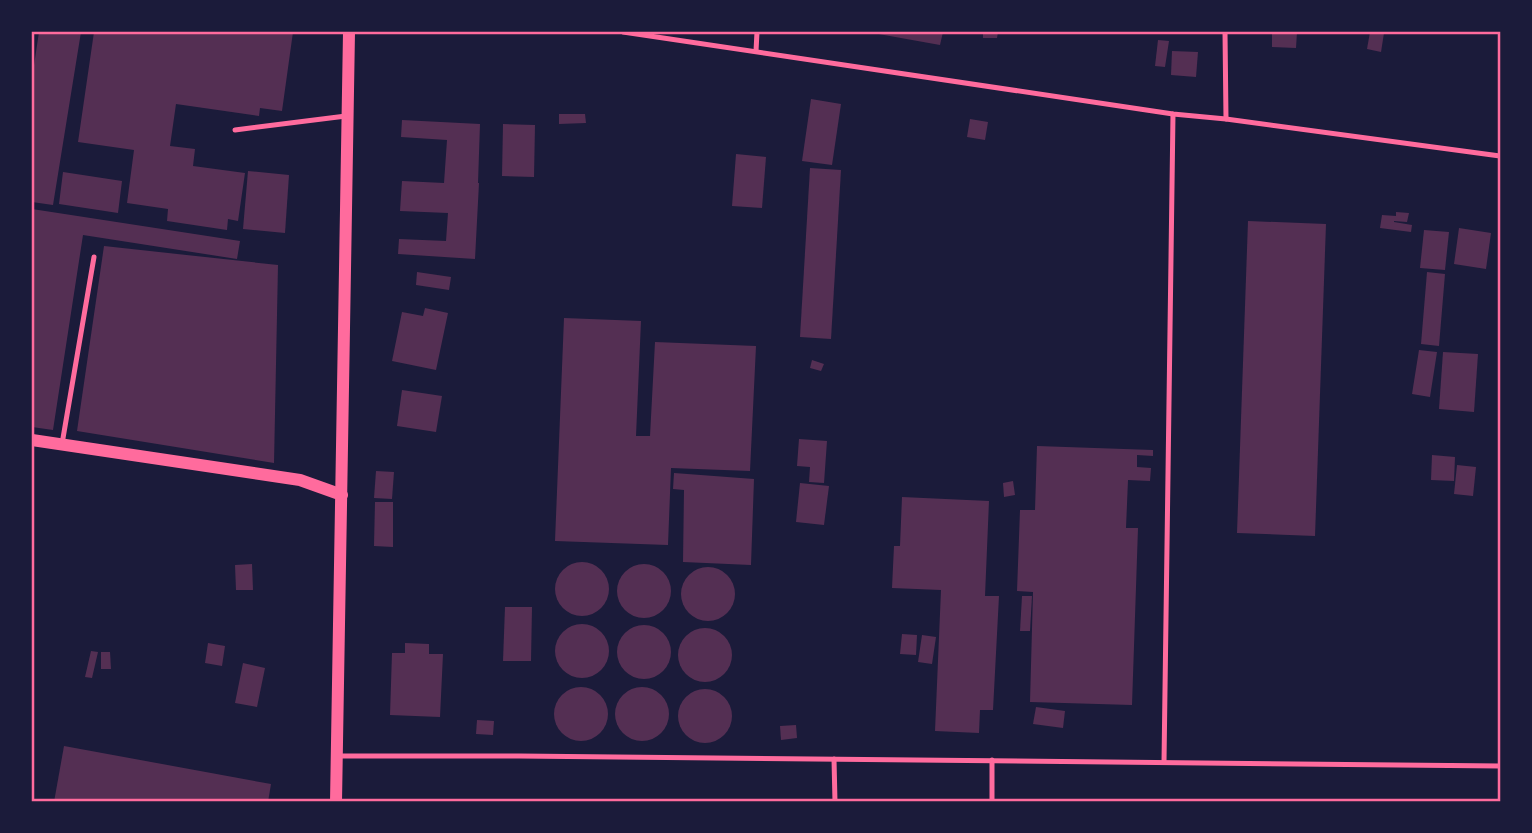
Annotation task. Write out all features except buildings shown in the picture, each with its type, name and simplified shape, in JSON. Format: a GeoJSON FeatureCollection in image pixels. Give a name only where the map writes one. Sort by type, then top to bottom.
{"type":"FeatureCollection","features":[{"type":"Feature","properties":{"kind":"street"},"geometry":{"type":"LineString","coordinates":[[336,802],[349,32]]}},
{"type":"Feature","properties":{"kind":"street"},"geometry":{"type":"LineString","coordinates":[[32,440],[300,480],[342,495]]}},
{"type":"Feature","properties":{"kind":"lane"},"geometry":{"type":"LineString","coordinates":[[623,32],[1173,114],[1500,156]]}},
{"type":"Feature","properties":{"kind":"lane"},"geometry":{"type":"LineString","coordinates":[[756,51],[757,32]]}},
{"type":"Feature","properties":{"kind":"lane"},"geometry":{"type":"LineString","coordinates":[[1225,32],[1226,119]]}},
{"type":"Feature","properties":{"kind":"lane"},"geometry":{"type":"LineString","coordinates":[[1164,762],[1173,114]]}},
{"type":"Feature","properties":{"kind":"lane"},"geometry":{"type":"LineString","coordinates":[[235,130],[348,116]]}},
{"type":"Feature","properties":{"kind":"lane"},"geometry":{"type":"LineString","coordinates":[[62,445],[93,257]]}},
{"type":"Feature","properties":{"kind":"lane"},"geometry":{"type":"LineString","coordinates":[[337,756],[1500,766]]}},
{"type":"Feature","properties":{"kind":"lane"},"geometry":{"type":"LineString","coordinates":[[834,759],[835,802]]}},
{"type":"Feature","properties":{"kind":"lane"},"geometry":{"type":"LineString","coordinates":[[992,760],[992,802]]}}]}
